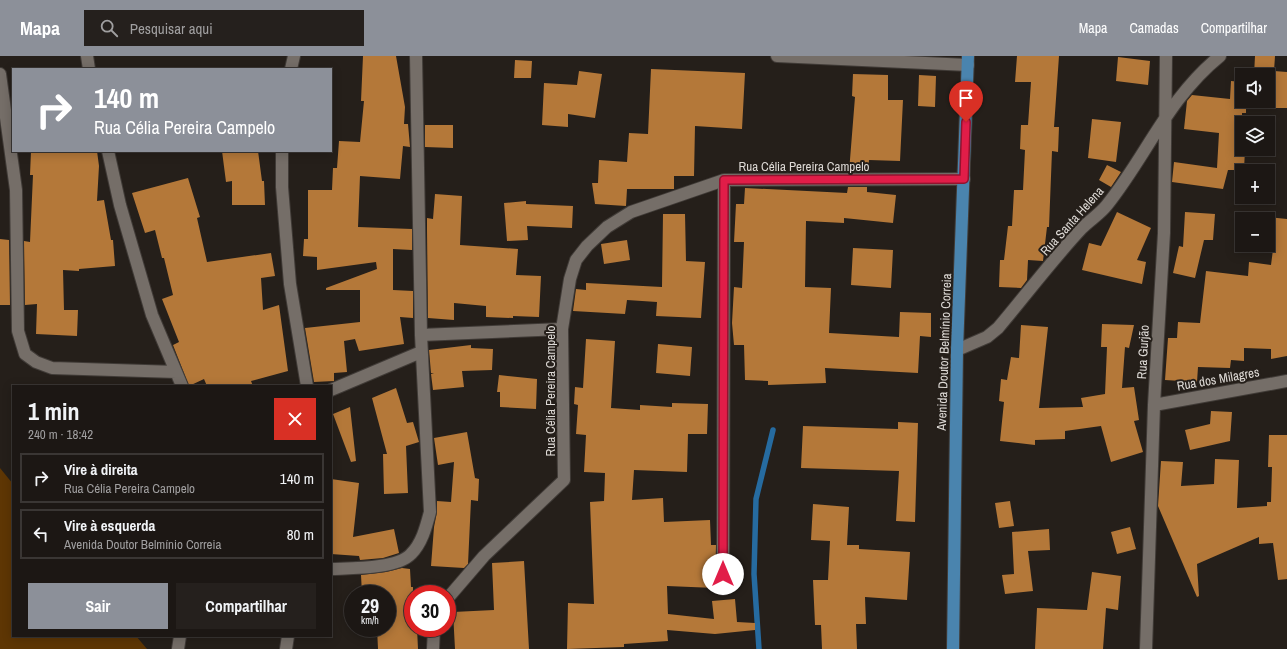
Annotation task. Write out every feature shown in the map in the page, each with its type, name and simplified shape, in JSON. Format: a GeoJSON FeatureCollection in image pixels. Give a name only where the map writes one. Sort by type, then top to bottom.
{"type":"FeatureCollection","features":[{"type":"Feature","properties":{"kind":"main road","name":"Avenida Doutor Belmínio Correia"},"geometry":{"type":"LineString","coordinates":[[953,649],[957,350],[968,61]]}},
{"type":"Feature","properties":{"kind":"street"},"geometry":{"type":"LineString","coordinates":[[87,56],[89,68]]}},
{"type":"Feature","properties":{"kind":"street"},"geometry":{"type":"LineString","coordinates":[[291,68],[294,56]]}},
{"type":"Feature","properties":{"kind":"street"},"geometry":{"type":"LineString","coordinates":[[332,569],[387,565],[411,555],[423,536],[430,512],[421,335],[416,56]]}},
{"type":"Feature","properties":{"kind":"street"},"geometry":{"type":"LineString","coordinates":[[777,56],[968,61]]}},
{"type":"Feature","properties":{"kind":"street","name":"Rua Gurjão"},"geometry":{"type":"LineString","coordinates":[[1146,649],[1154,405],[1164,233],[1167,113],[1166,56]]}},
{"type":"Feature","properties":{"kind":"street","name":"Rua Santa Helena"},"geometry":{"type":"LineString","coordinates":[[957,350],[987,337],[998,328],[1083,227],[1106,207],[1130,174],[1167,113],[1201,72],[1220,56]]}},
{"type":"Feature","properties":{"kind":"street"},"geometry":{"type":"LineString","coordinates":[[0,74],[16,190],[18,331],[24,354],[36,362],[52,368],[176,372]]}},
{"type":"Feature","properties":{"kind":"street"},"geometry":{"type":"LineString","coordinates":[[108,152],[120,205],[152,315],[182,385]]}},
{"type":"Feature","properties":{"kind":"street"},"geometry":{"type":"LineString","coordinates":[[282,152],[282,187],[290,284],[307,385]]}},
{"type":"Feature","properties":{"kind":"street","name":"Rua Célia Pereira Campelo"},"geometry":{"type":"LineString","coordinates":[[456,589],[484,556],[564,480],[562,329],[570,279],[576,260],[586,246],[607,226],[631,212],[724,180],[964,179]]}},
{"type":"Feature","properties":{"kind":"street"},"geometry":{"type":"LineString","coordinates":[[723,589],[724,180]]}},
{"type":"Feature","properties":{"kind":"street"},"geometry":{"type":"LineString","coordinates":[[421,335],[562,329]]}},
{"type":"Feature","properties":{"kind":"street"},"geometry":{"type":"LineString","coordinates":[[332,390],[422,352]]}},
{"type":"Feature","properties":{"kind":"street","name":"Rua dos Milagres"},"geometry":{"type":"LineString","coordinates":[[1154,405],[1287,381]]}},
{"type":"Feature","properties":{"kind":"street"},"geometry":{"type":"LineString","coordinates":[[178,649],[180,637]]}},
{"type":"Feature","properties":{"kind":"street"},"geometry":{"type":"LineString","coordinates":[[286,649],[288,637]]}},
{"type":"Feature","properties":{"kind":"street"},"geometry":{"type":"LineString","coordinates":[[433,649],[434,637]]}},
{"type":"Feature","properties":{"kind":"shaded area"},"geometry":{"type":"Polygon","coordinates":[[[0,468],[12,483],[12,637],[137,637],[147,649],[0,649],[0,468]]]}},
{"type":"Feature","properties":{"kind":"building"},"geometry":{"type":"Polygon","coordinates":[[[363,56],[396,56],[405,107],[404,124],[408,124],[410,147],[403,146],[400,179],[360,176],[358,227],[412,229],[412,250],[393,249],[393,290],[413,291],[413,318],[400,317],[404,344],[359,351],[355,339],[344,341],[347,372],[334,373],[334,381],[314,382],[305,328],[360,322],[360,290],[326,290],[326,288],[377,269],[376,262],[317,270],[317,257],[303,256],[304,239],[308,239],[308,190],[332,190],[333,168],[337,168],[339,141],[360,142],[364,101],[361,101],[363,56]]]}},
{"type":"Feature","properties":{"kind":"building"},"geometry":{"type":"Polygon","coordinates":[[[1017,56],[1059,56],[1054,127],[1059,127],[1058,152],[1052,151],[1049,227],[1047,227],[1043,261],[1028,260],[1027,280],[1021,288],[999,287],[1000,260],[1004,260],[1008,226],[1012,226],[1014,190],[1023,190],[1025,150],[1020,149],[1021,125],[1028,125],[1031,82],[1015,82],[1017,56]]]}},
{"type":"Feature","properties":{"kind":"building"},"geometry":{"type":"Polygon","coordinates":[[[1255,56],[1275,56],[1274,68],[1254,68],[1255,56]]]}},
{"type":"Feature","properties":{"kind":"building"},"geometry":{"type":"Polygon","coordinates":[[[1118,57],[1150,61],[1148,85],[1116,81],[1118,57]]]}},
{"type":"Feature","properties":{"kind":"building"},"geometry":{"type":"Polygon","coordinates":[[[515,60],[532,61],[531,78],[514,78],[515,60]]]}},
{"type":"Feature","properties":{"kind":"building"},"geometry":{"type":"Polygon","coordinates":[[[651,69],[745,73],[742,129],[695,126],[694,176],[674,176],[674,189],[627,189],[626,206],[595,204],[592,183],[598,183],[599,160],[627,162],[629,133],[648,134],[651,69]]]}},
{"type":"Feature","properties":{"kind":"building"},"geometry":{"type":"Polygon","coordinates":[[[579,71],[602,74],[595,118],[568,114],[568,127],[542,125],[544,83],[577,85],[579,71]]]}},
{"type":"Feature","properties":{"kind":"building"},"geometry":{"type":"Polygon","coordinates":[[[1275,71],[1287,72],[1287,108],[1275,108],[1275,71]]]}},
{"type":"Feature","properties":{"kind":"building"},"geometry":{"type":"Polygon","coordinates":[[[853,74],[888,75],[888,100],[903,100],[900,161],[869,160],[868,172],[849,172],[855,97],[852,96],[853,74]]]}},
{"type":"Feature","properties":{"kind":"building"},"geometry":{"type":"Polygon","coordinates":[[[919,75],[936,76],[935,107],[918,106],[919,75]]]}},
{"type":"Feature","properties":{"kind":"building"},"geometry":{"type":"Polygon","coordinates":[[[1231,81],[1235,81],[1235,108],[1246,108],[1246,113],[1242,113],[1242,116],[1235,116],[1235,156],[1245,156],[1244,164],[1235,164],[1235,170],[1228,170],[1223,189],[1172,182],[1174,162],[1217,168],[1219,133],[1184,129],[1187,101],[1192,95],[1230,99],[1231,81]]]}},
{"type":"Feature","properties":{"kind":"building"},"geometry":{"type":"Polygon","coordinates":[[[1092,119],[1121,122],[1116,162],[1088,158],[1092,119]]]}},
{"type":"Feature","properties":{"kind":"building"},"geometry":{"type":"Polygon","coordinates":[[[425,125],[453,125],[453,148],[425,147],[425,125]]]}},
{"type":"Feature","properties":{"kind":"building"},"geometry":{"type":"Polygon","coordinates":[[[31,152],[97,152],[99,166],[97,201],[104,200],[111,240],[113,240],[115,266],[79,269],[79,271],[63,270],[64,310],[78,310],[77,336],[36,334],[37,304],[25,305],[24,241],[30,242],[33,175],[30,175],[31,152]]]}},
{"type":"Feature","properties":{"kind":"building"},"geometry":{"type":"Polygon","coordinates":[[[222,152],[258,152],[262,181],[264,181],[265,205],[232,205],[232,181],[226,182],[222,152]]]}},
{"type":"Feature","properties":{"kind":"building"},"geometry":{"type":"Polygon","coordinates":[[[1107,165],[1121,172],[1111,187],[1099,180],[1107,165]]]}},
{"type":"Feature","properties":{"kind":"building"},"geometry":{"type":"Polygon","coordinates":[[[188,178],[200,217],[197,218],[207,262],[271,253],[275,276],[261,278],[263,310],[279,305],[288,371],[251,381],[253,385],[207,385],[204,379],[189,385],[173,345],[179,342],[162,299],[173,295],[164,258],[162,258],[155,230],[145,233],[132,193],[188,178]]]}},
{"type":"Feature","properties":{"kind":"building"},"geometry":{"type":"Polygon","coordinates":[[[848,187],[867,187],[867,192],[896,195],[893,223],[844,218],[844,223],[806,221],[805,287],[831,288],[829,333],[899,337],[900,312],[931,313],[931,337],[920,336],[918,373],[825,368],[826,383],[768,385],[768,381],[745,380],[744,345],[734,345],[732,323],[734,287],[742,288],[744,242],[734,242],[736,204],[744,204],[745,188],[847,193],[848,187]]]}},
{"type":"Feature","properties":{"kind":"building"},"geometry":{"type":"Polygon","coordinates":[[[435,194],[462,196],[460,245],[518,249],[516,275],[541,276],[539,317],[486,317],[486,306],[454,303],[454,320],[428,318],[427,218],[433,219],[435,194]]]}},
{"type":"Feature","properties":{"kind":"building"},"geometry":{"type":"Polygon","coordinates":[[[526,201],[526,204],[573,206],[572,228],[527,226],[528,240],[507,241],[504,203],[526,201]]]}},
{"type":"Feature","properties":{"kind":"building"},"geometry":{"type":"Polygon","coordinates":[[[1117,212],[1151,228],[1137,260],[1146,262],[1142,284],[1082,270],[1089,243],[1101,246],[1117,212]]]}},
{"type":"Feature","properties":{"kind":"building"},"geometry":{"type":"Polygon","coordinates":[[[1185,212],[1215,214],[1213,240],[1204,240],[1195,278],[1173,273],[1179,246],[1183,247],[1185,212]]]}},
{"type":"Feature","properties":{"kind":"building"},"geometry":{"type":"Polygon","coordinates":[[[663,214],[685,214],[686,261],[705,262],[701,318],[656,316],[657,302],[627,300],[625,314],[573,311],[576,289],[586,290],[586,283],[662,287],[663,214]]]}},
{"type":"Feature","properties":{"kind":"building"},"geometry":{"type":"Polygon","coordinates":[[[1275,218],[1287,219],[1287,356],[1271,359],[1271,349],[1244,348],[1244,361],[1231,360],[1230,368],[1198,367],[1197,382],[1165,380],[1168,338],[1177,338],[1178,322],[1200,323],[1206,271],[1248,276],[1249,262],[1271,265],[1273,252],[1275,252],[1275,218]]]}},
{"type":"Feature","properties":{"kind":"building"},"geometry":{"type":"Polygon","coordinates":[[[0,239],[9,240],[10,305],[0,305],[0,239]]]}},
{"type":"Feature","properties":{"kind":"building"},"geometry":{"type":"Polygon","coordinates":[[[627,240],[630,260],[604,264],[601,244],[627,240]]]}},
{"type":"Feature","properties":{"kind":"building"},"geometry":{"type":"Polygon","coordinates":[[[853,248],[893,250],[891,288],[851,285],[853,248]]]}},
{"type":"Feature","properties":{"kind":"building"},"geometry":{"type":"Polygon","coordinates":[[[1102,324],[1134,325],[1129,348],[1125,347],[1122,388],[1134,387],[1139,420],[1134,421],[1143,452],[1111,462],[1101,426],[1065,431],[1065,439],[1035,440],[1035,445],[1000,441],[1004,402],[999,401],[1001,379],[1007,380],[1011,357],[1019,358],[1021,325],[1048,327],[1039,408],[1083,407],[1081,398],[1105,394],[1107,347],[1101,347],[1102,324]]]}},
{"type":"Feature","properties":{"kind":"building"},"geometry":{"type":"Polygon","coordinates":[[[586,339],[615,341],[611,408],[640,410],[640,405],[672,407],[672,403],[708,404],[707,434],[688,434],[687,472],[634,470],[632,500],[663,498],[664,522],[710,520],[711,545],[716,545],[715,588],[667,586],[668,614],[714,619],[712,601],[735,599],[737,622],[755,623],[755,630],[715,634],[667,630],[668,641],[624,644],[624,647],[567,649],[568,603],[594,604],[590,502],[604,501],[605,473],[584,472],[586,435],[576,434],[578,405],[574,404],[575,387],[583,388],[586,339]]]}},
{"type":"Feature","properties":{"kind":"building"},"geometry":{"type":"Polygon","coordinates":[[[658,344],[692,347],[690,376],[656,373],[658,344]]]}},
{"type":"Feature","properties":{"kind":"building"},"geometry":{"type":"Polygon","coordinates":[[[471,345],[471,348],[493,349],[492,370],[462,371],[464,387],[433,390],[431,374],[434,373],[431,373],[429,350],[471,345]]]}},
{"type":"Feature","properties":{"kind":"building"},"geometry":{"type":"Polygon","coordinates":[[[499,375],[537,379],[536,409],[500,407],[500,392],[497,392],[499,375]]]}},
{"type":"Feature","properties":{"kind":"building"},"geometry":{"type":"Polygon","coordinates":[[[396,388],[407,423],[413,422],[419,442],[406,446],[408,493],[384,494],[383,454],[387,454],[372,398],[396,388]]]}},
{"type":"Feature","properties":{"kind":"building"},"geometry":{"type":"Polygon","coordinates":[[[350,407],[356,461],[351,462],[333,414],[350,407]]]}},
{"type":"Feature","properties":{"kind":"building"},"geometry":{"type":"Polygon","coordinates":[[[1211,411],[1232,412],[1230,441],[1190,450],[1185,430],[1210,424],[1211,411]]]}},
{"type":"Feature","properties":{"kind":"building"},"geometry":{"type":"Polygon","coordinates":[[[898,422],[918,423],[915,522],[896,521],[899,471],[801,468],[803,426],[898,429],[898,422]]]}},
{"type":"Feature","properties":{"kind":"building"},"geometry":{"type":"Polygon","coordinates":[[[467,432],[475,478],[479,479],[478,501],[471,500],[468,564],[464,568],[431,566],[437,501],[451,502],[454,462],[438,465],[434,438],[467,432]]]}},
{"type":"Feature","properties":{"kind":"building"},"geometry":{"type":"Polygon","coordinates":[[[1269,435],[1287,435],[1287,579],[1278,580],[1273,543],[1259,544],[1259,537],[1197,564],[1199,596],[1197,597],[1158,506],[1161,461],[1183,462],[1181,486],[1214,484],[1215,459],[1239,460],[1237,508],[1267,506],[1267,502],[1271,502],[1272,467],[1268,467],[1269,435]]]}},
{"type":"Feature","properties":{"kind":"building"},"geometry":{"type":"Polygon","coordinates":[[[332,479],[359,483],[353,537],[394,529],[399,553],[383,558],[360,560],[359,556],[332,554],[332,479]]]}},
{"type":"Feature","properties":{"kind":"building"},"geometry":{"type":"Polygon","coordinates":[[[1010,501],[1014,526],[999,528],[995,503],[1010,501]]]}},
{"type":"Feature","properties":{"kind":"building"},"geometry":{"type":"Polygon","coordinates":[[[813,504],[849,507],[847,545],[859,545],[859,549],[910,552],[907,600],[865,597],[866,624],[856,624],[857,649],[822,649],[821,625],[815,625],[813,580],[828,580],[830,541],[811,540],[813,504]]]}},
{"type":"Feature","properties":{"kind":"building"},"geometry":{"type":"Polygon","coordinates":[[[1130,527],[1136,549],[1117,554],[1111,532],[1130,527]]]}},
{"type":"Feature","properties":{"kind":"building"},"geometry":{"type":"Polygon","coordinates":[[[1049,529],[1050,550],[1028,551],[1033,591],[1005,594],[1002,575],[1014,574],[1012,532],[1049,529]]]}},
{"type":"Feature","properties":{"kind":"building"},"geometry":{"type":"Polygon","coordinates":[[[524,561],[529,649],[455,649],[456,612],[494,610],[492,563],[524,561]]]}},
{"type":"Feature","properties":{"kind":"building"},"geometry":{"type":"Polygon","coordinates":[[[402,568],[410,569],[411,585],[404,585],[404,637],[417,637],[418,649],[378,649],[377,637],[396,637],[396,585],[362,585],[361,575],[386,572],[402,568]]]}},
{"type":"Feature","properties":{"kind":"building"},"geometry":{"type":"Polygon","coordinates":[[[1092,572],[1121,576],[1118,610],[1106,608],[1103,649],[1035,649],[1037,608],[1087,610],[1092,572]]]}},
{"type":"Feature","properties":{"kind":"waterway"},"geometry":{"type":"LineString","coordinates":[[759,649],[754,574],[756,499],[773,430]]}},
{"type":"Feature","properties":{"kind":"route"},"geometry":{"type":"LineString","coordinates":[[723,574],[724,180],[964,179],[966,122]]}}]}
